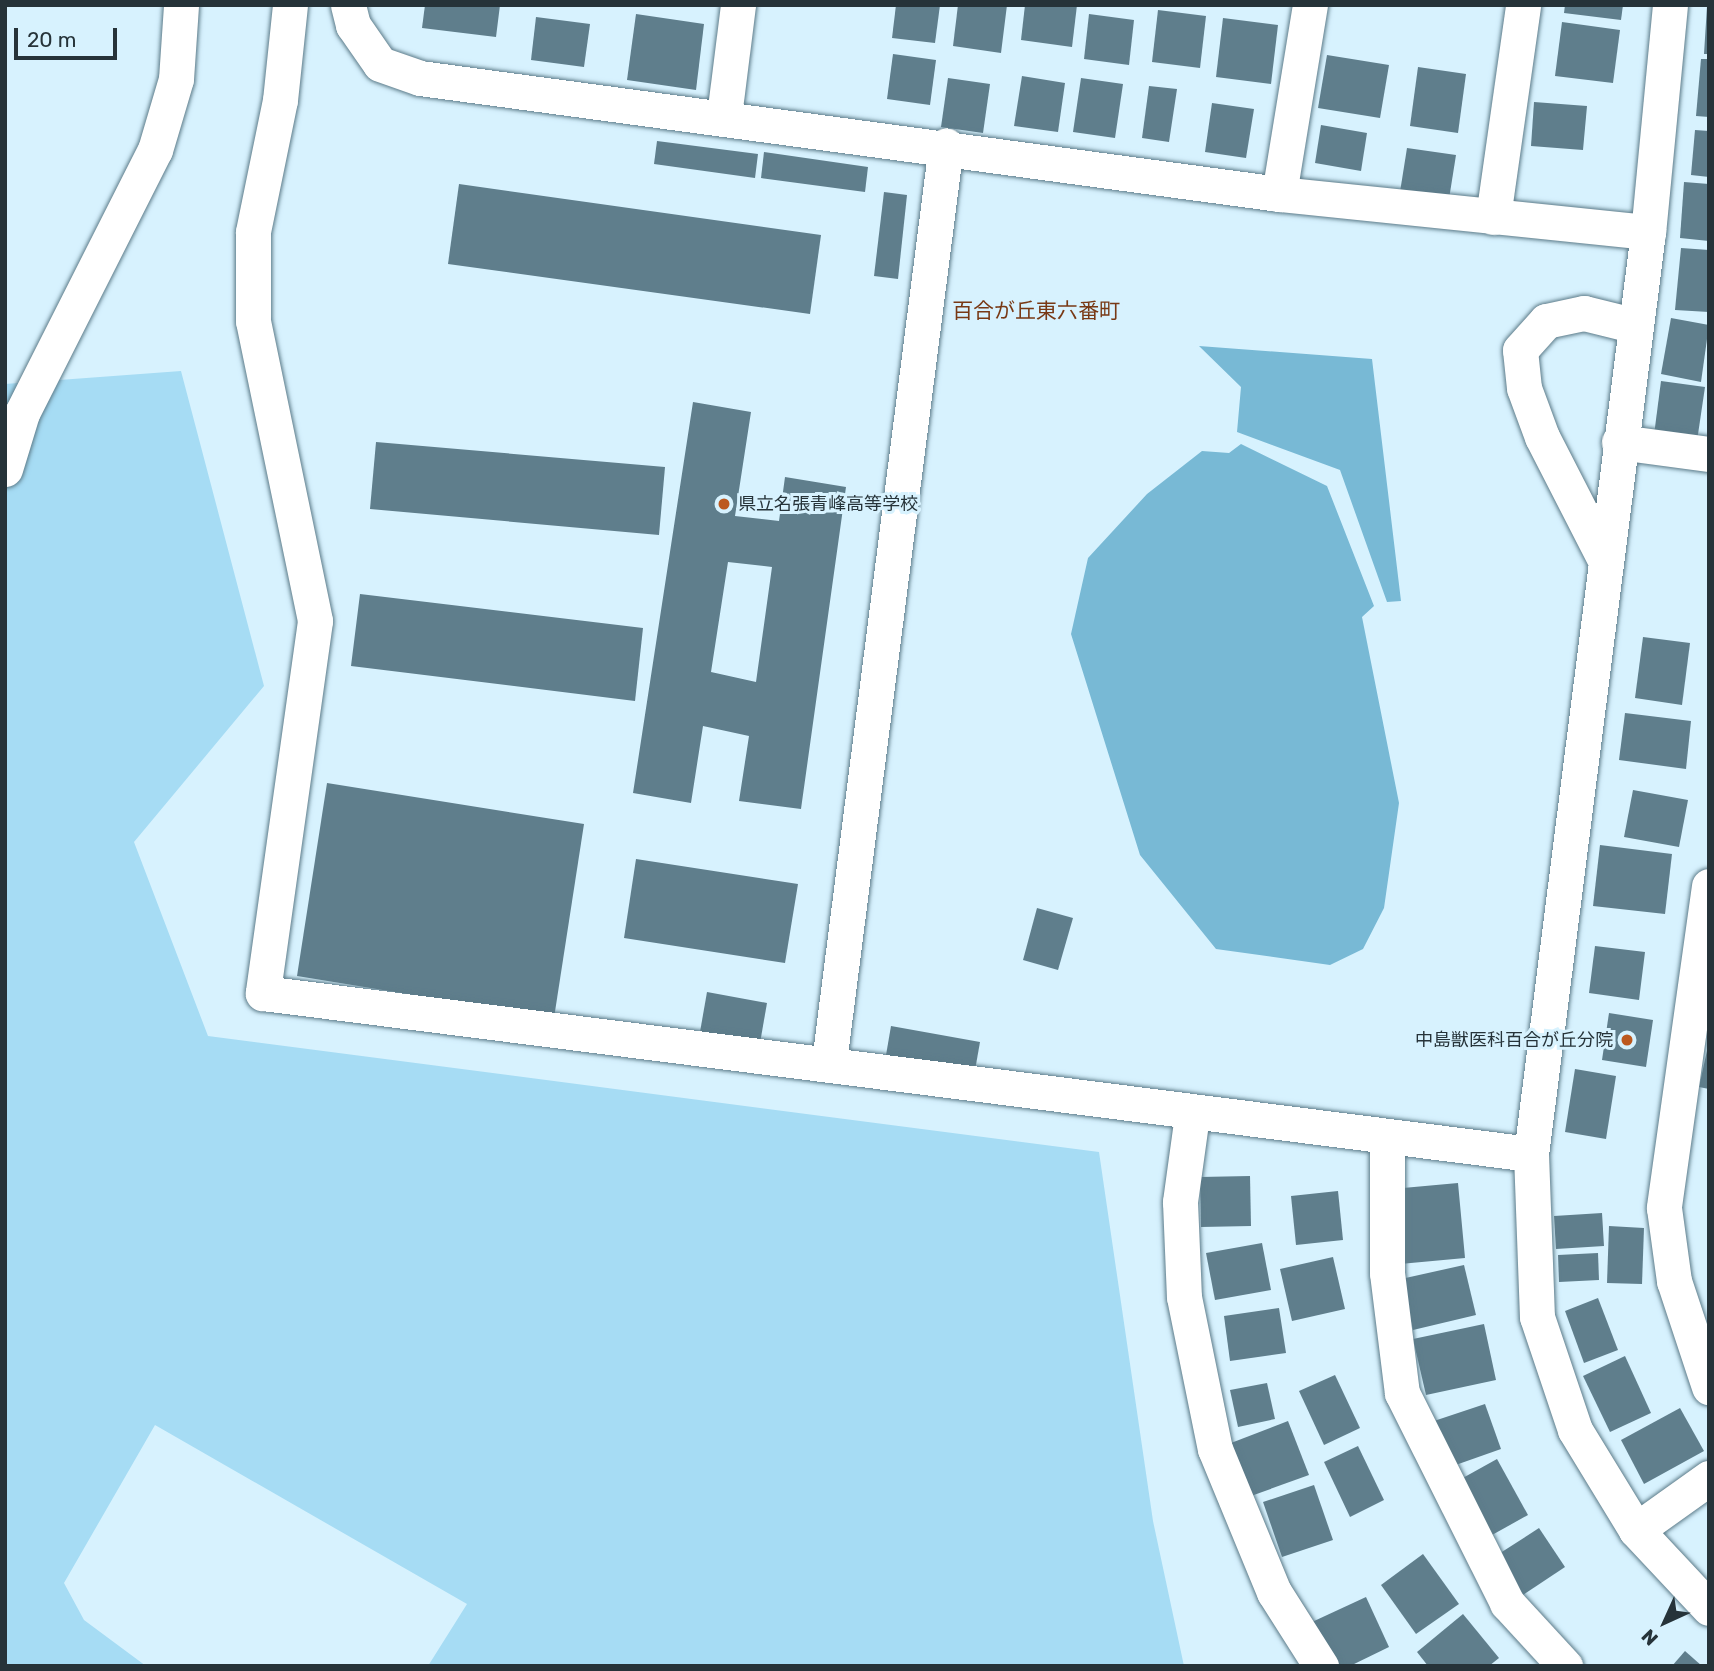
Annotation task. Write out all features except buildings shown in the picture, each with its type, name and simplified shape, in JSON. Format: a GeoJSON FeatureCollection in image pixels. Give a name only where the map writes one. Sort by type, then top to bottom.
{"type":"FeatureCollection","features":[{"type":"Feature","properties":{"kind":"street"},"geometry":{"type":"LineString","coordinates":[[5,469],[22,413],[155,150],[176,79],[181,5]]}},
{"type":"Feature","properties":{"kind":"street"},"geometry":{"type":"LineString","coordinates":[[289,5],[283,86],[253,232],[253,321],[315,621],[263,993],[829,1062],[1192,1115],[1531,1154]]}},
{"type":"Feature","properties":{"kind":"street"},"geometry":{"type":"LineString","coordinates":[[348,5],[353,25],[380,64],[420,78],[946,145],[1279,194],[1648,232]]}},
{"type":"Feature","properties":{"kind":"street"},"geometry":{"type":"LineString","coordinates":[[724,116],[738,5]]}},
{"type":"Feature","properties":{"kind":"street"},"geometry":{"type":"LineString","coordinates":[[1279,194],[1310,5]]}},
{"type":"Feature","properties":{"kind":"street"},"geometry":{"type":"LineString","coordinates":[[1493,217],[1523,5]]}},
{"type":"Feature","properties":{"kind":"street"},"geometry":{"type":"LineString","coordinates":[[1670,5],[1648,232],[1632,325],[1531,1154],[1537,1317],[1575,1430],[1636,1531],[1709,1608]]}},
{"type":"Feature","properties":{"kind":"street"},"geometry":{"type":"LineString","coordinates":[[829,1062],[946,145]]}},
{"type":"Feature","properties":{"kind":"street"},"geometry":{"type":"LineString","coordinates":[[1604,558],[1542,437],[1524,388],[1520,351],[1546,321],[1584,313],[1632,325]]}},
{"type":"Feature","properties":{"kind":"street"},"geometry":{"type":"LineString","coordinates":[[1619,442],[1709,454]]}},
{"type":"Feature","properties":{"kind":"street"},"geometry":{"type":"LineString","coordinates":[[1707,907],[1694,1127],[1664,1208],[1674,1281],[1700,1336],[1709,1387]]}},
{"type":"Feature","properties":{"kind":"street"},"geometry":{"type":"LineString","coordinates":[[1192,1115],[1180,1202],[1184,1297],[1215,1449],[1274,1592],[1321,1666]]}},
{"type":"Feature","properties":{"kind":"street"},"geometry":{"type":"LineString","coordinates":[[1387,1137],[1387,1273],[1402,1393],[1507,1603],[1565,1666]]}},
{"type":"Feature","properties":{"kind":"street"},"geometry":{"type":"LineString","coordinates":[[1636,1531],[1709,1478]]}},
{"type":"Feature","properties":{"kind":"shaded area"},"geometry":{"type":"Polygon","coordinates":[[[1199,346],[1372,359],[1401,601],[1387,602],[1340,470],[1237,432],[1241,387],[1199,346]]]}},
{"type":"Feature","properties":{"kind":"shaded area"},"geometry":{"type":"Polygon","coordinates":[[[181,371],[264,686],[134,842],[208,1036],[1099,1152],[1153,1521],[1184,1666],[428,1666],[467,1604],[155,1425],[64,1583],[84,1620],[146,1666],[5,1666],[5,384],[181,371]]]}},
{"type":"Feature","properties":{"kind":"shaded area"},"geometry":{"type":"Polygon","coordinates":[[[1241,444],[1327,486],[1374,606],[1362,617],[1399,803],[1384,908],[1363,949],[1330,965],[1216,949],[1140,855],[1071,634],[1088,558],[1147,494],[1202,451],[1229,453],[1241,444]]]}},
{"type":"Feature","properties":{"kind":"place","name":"県立名張青峰高等学校"},"geometry":{"type":"Point","coordinates":[724,504]}},
{"type":"Feature","properties":{"kind":"place","name":"中島獣医科百合が丘分院"},"geometry":{"type":"Point","coordinates":[1627,1040]}},
{"type":"Feature","properties":{"kind":"district","name":"百合が丘東六番町"},"geometry":{"type":"Point","coordinates":[1036,311]}}]}
